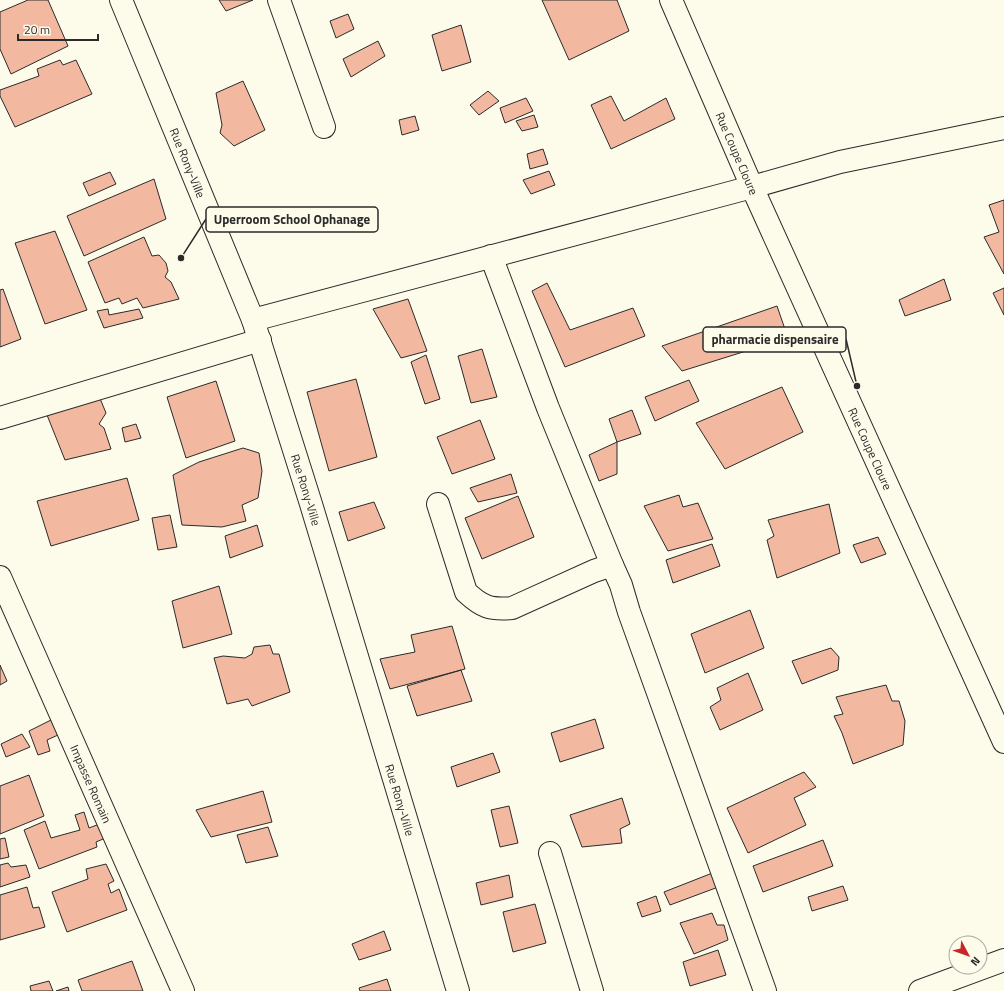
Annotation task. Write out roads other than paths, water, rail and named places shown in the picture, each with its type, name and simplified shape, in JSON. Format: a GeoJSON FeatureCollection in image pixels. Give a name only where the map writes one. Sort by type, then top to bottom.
{"type":"FeatureCollection","features":[{"type":"Feature","properties":{"kind":"street","name":"Rue Rony-Ville"},"geometry":{"type":"LineString","coordinates":[[121,0],[256,330],[311,504],[458,991]]}},
{"type":"Feature","properties":{"kind":"street"},"geometry":{"type":"LineString","coordinates":[[279,0],[324,127]]}},
{"type":"Feature","properties":{"kind":"street","name":"Rue Coupe Cloure"},"geometry":{"type":"LineString","coordinates":[[671,0],[752,186],[1004,742]]}},
{"type":"Feature","properties":{"kind":"street"},"geometry":{"type":"LineString","coordinates":[[0,418],[256,330],[491,256],[840,162],[1004,128]]}},
{"type":"Feature","properties":{"kind":"street"},"geometry":{"type":"LineString","coordinates":[[491,256],[548,408],[621,585],[632,620],[765,991]]}},
{"type":"Feature","properties":{"kind":"street"},"geometry":{"type":"LineString","coordinates":[[438,504],[466,592],[474,600],[484,606],[498,609],[512,608],[594,571],[612,565]]}},
{"type":"Feature","properties":{"kind":"street","name":"Impasse Romain"},"geometry":{"type":"LineString","coordinates":[[0,577],[183,991]]}},
{"type":"Feature","properties":{"kind":"street"},"geometry":{"type":"LineString","coordinates":[[550,854],[592,991]]}},
{"type":"Feature","properties":{"kind":"street"},"geometry":{"type":"LineString","coordinates":[[920,991],[1004,960]]}},
{"type":"Feature","properties":{"kind":"place","name":"Uperroom School Ophanage"},"geometry":{"type":"Point","coordinates":[181,258]}},
{"type":"Feature","properties":{"kind":"place","name":"pharmacie dispensaire"},"geometry":{"type":"Point","coordinates":[857,386]}}]}
